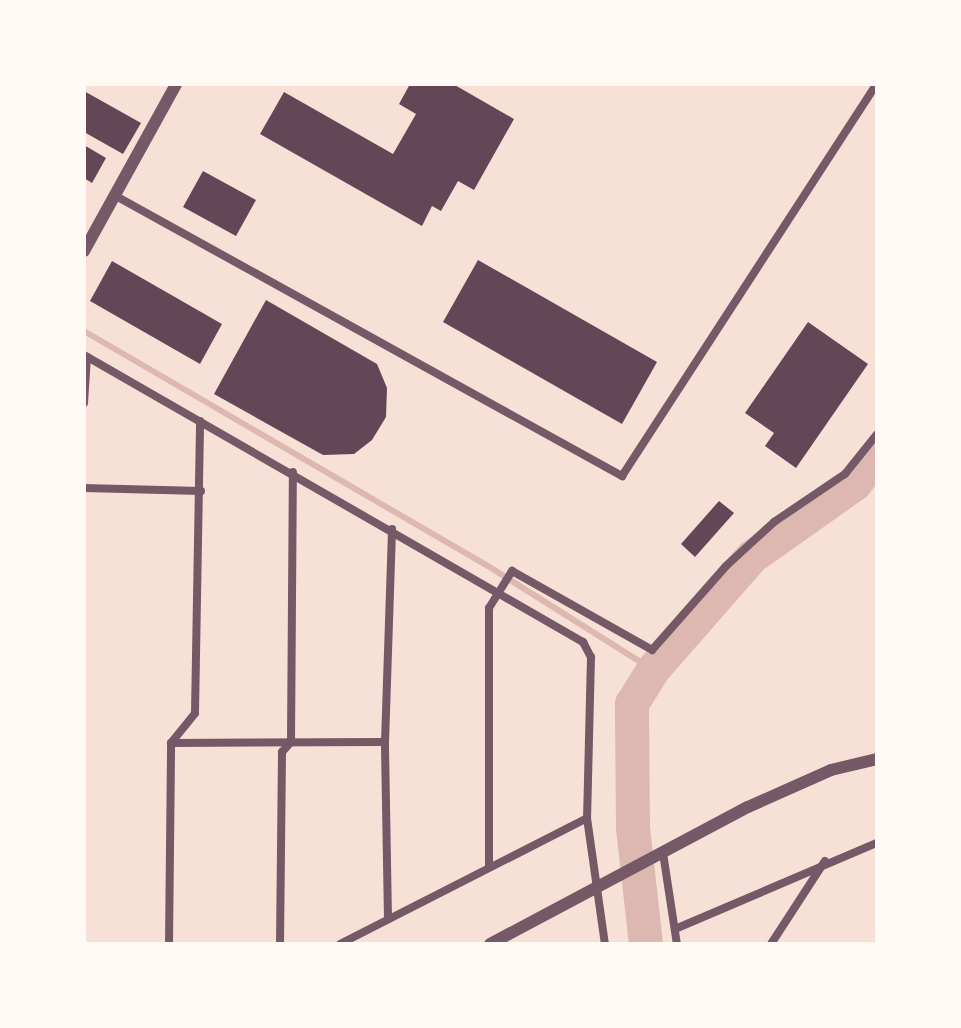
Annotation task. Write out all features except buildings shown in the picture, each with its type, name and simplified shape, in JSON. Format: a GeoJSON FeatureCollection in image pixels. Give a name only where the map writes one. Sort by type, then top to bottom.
{"type":"FeatureCollection","features":[{"type":"Feature","properties":{"kind":"street"},"geometry":{"type":"LineString","coordinates":[[84,251],[176,84]]}},
{"type":"Feature","properties":{"kind":"street"},"geometry":{"type":"LineString","coordinates":[[114,195],[622,476],[877,84]]}},
{"type":"Feature","properties":{"kind":"street"},"geometry":{"type":"LineString","coordinates":[[84,403],[86,356],[293,472],[583,642],[591,657],[587,818],[605,944]]}},
{"type":"Feature","properties":{"kind":"street"},"geometry":{"type":"LineString","coordinates":[[169,944],[171,743],[195,713],[200,421]]}},
{"type":"Feature","properties":{"kind":"street"},"geometry":{"type":"LineString","coordinates":[[489,865],[489,608],[512,571],[652,650],[726,566],[774,522],[845,474],[877,434]]}},
{"type":"Feature","properties":{"kind":"street"},"geometry":{"type":"LineString","coordinates":[[280,944],[282,752],[291,742],[293,472]]}},
{"type":"Feature","properties":{"kind":"street"},"geometry":{"type":"LineString","coordinates":[[84,488],[201,491]]}},
{"type":"Feature","properties":{"kind":"street"},"geometry":{"type":"LineString","coordinates":[[388,919],[385,742],[392,529]]}},
{"type":"Feature","properties":{"kind":"street"},"geometry":{"type":"LineString","coordinates":[[171,743],[385,742]]}},
{"type":"Feature","properties":{"kind":"street"},"geometry":{"type":"LineString","coordinates":[[490,944],[614,877],[831,770],[877,759]]}},
{"type":"Feature","properties":{"kind":"street"},"geometry":{"type":"LineString","coordinates":[[340,944],[489,865],[587,818]]}},
{"type":"Feature","properties":{"kind":"street"},"geometry":{"type":"LineString","coordinates":[[675,929],[826,861],[877,843]]}},
{"type":"Feature","properties":{"kind":"street"},"geometry":{"type":"LineString","coordinates":[[663,853],[677,944]]}},
{"type":"Feature","properties":{"kind":"street"},"geometry":{"type":"LineString","coordinates":[[771,944],[826,861]]}},
{"type":"Feature","properties":{"kind":"waterway"},"geometry":{"type":"LineString","coordinates":[[84,331],[488,566],[653,670]]}},
{"type":"Feature","properties":{"kind":"waterway"},"geometry":{"type":"LineString","coordinates":[[646,944],[633,828],[632,704],[653,670],[752,557],[855,484],[877,456]]}}]}
